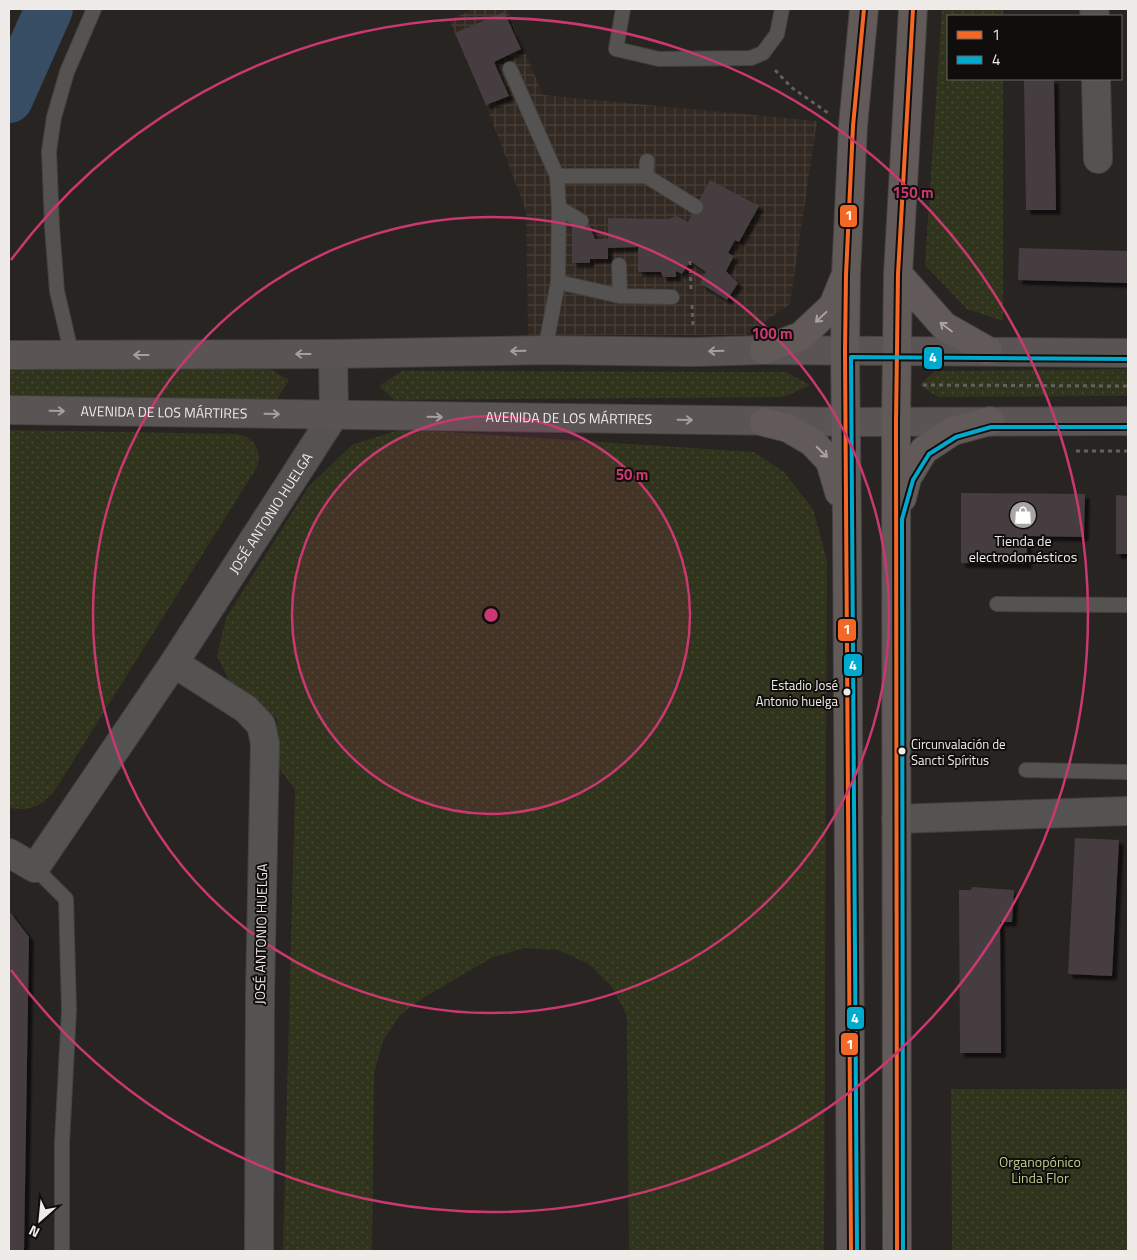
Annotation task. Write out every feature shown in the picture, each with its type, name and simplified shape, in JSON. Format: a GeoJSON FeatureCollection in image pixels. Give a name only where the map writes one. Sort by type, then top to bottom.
{"type":"FeatureCollection","features":[{"type":"Feature","properties":{"kind":"highway"},"geometry":{"type":"LineString","coordinates":[[850,1251],[848,520],[845,351],[846,275],[853,126],[864,9]]}},
{"type":"Feature","properties":{"kind":"highway"},"geometry":{"type":"LineString","coordinates":[[896,1251],[896,422],[898,274],[913,9]]}},
{"type":"Feature","properties":{"kind":"highway"},"geometry":{"type":"LineString","coordinates":[[898,274],[944,326],[988,351]]}},
{"type":"Feature","properties":{"kind":"highway"},"geometry":{"type":"LineString","coordinates":[[764,350],[800,336],[807,330],[833,306],[846,275]]}},
{"type":"Feature","properties":{"kind":"highway"},"geometry":{"type":"LineString","coordinates":[[896,518],[907,478],[924,450],[953,431],[990,421]]}},
{"type":"Feature","properties":{"kind":"highway"},"geometry":{"type":"LineString","coordinates":[[764,422],[788,428],[812,442],[830,461],[848,520]]}},
{"type":"Feature","properties":{"kind":"street"},"geometry":{"type":"LineString","coordinates":[[1096,80],[1098,159]]}},
{"type":"Feature","properties":{"kind":"street"},"geometry":{"type":"LineString","coordinates":[[9,355],[332,354],[545,350],[1128,353]]}},
{"type":"Feature","properties":{"kind":"street"},"geometry":{"type":"LineString","coordinates":[[332,354],[334,415]]}},
{"type":"Feature","properties":{"kind":"street","name":"AVENIDA DE LOS MÁRTIRES"},"geometry":{"type":"LineString","coordinates":[[9,410],[764,422],[1128,421]]}},
{"type":"Feature","properties":{"kind":"street","name":"JOSÉ ANTONIO HUELGA"},"geometry":{"type":"LineString","coordinates":[[35,868],[174,662],[334,415]]}},
{"type":"Feature","properties":{"kind":"street","name":"JOSÉ ANTONIO HUELGA"},"geometry":{"type":"LineString","coordinates":[[174,662],[246,709],[261,725],[265,743],[260,995],[259,1251]]}},
{"type":"Feature","properties":{"kind":"street"},"geometry":{"type":"LineString","coordinates":[[896,819],[1128,811]]}},
{"type":"Feature","properties":{"kind":"street"},"geometry":{"type":"LineString","coordinates":[[9,853],[35,868]]}},
{"type":"Feature","properties":{"kind":"lane"},"geometry":{"type":"LineString","coordinates":[[72,356],[57,291],[49,151],[54,117],[67,72],[94,9]]}},
{"type":"Feature","properties":{"kind":"lane"},"geometry":{"type":"LineString","coordinates":[[623,9],[616,48],[659,59],[750,58],[763,54],[778,34],[782,9]]}},
{"type":"Feature","properties":{"kind":"lane"},"geometry":{"type":"LineString","coordinates":[[510,69],[557,176],[559,208],[558,282],[545,350]]}},
{"type":"Feature","properties":{"kind":"lane"},"geometry":{"type":"LineString","coordinates":[[646,176],[647,161]]}},
{"type":"Feature","properties":{"kind":"lane"},"geometry":{"type":"LineString","coordinates":[[557,176],[646,176],[696,207]]}},
{"type":"Feature","properties":{"kind":"lane"},"geometry":{"type":"LineString","coordinates":[[559,208],[581,221]]}},
{"type":"Feature","properties":{"kind":"lane"},"geometry":{"type":"LineString","coordinates":[[619,265],[620,296]]}},
{"type":"Feature","properties":{"kind":"lane"},"geometry":{"type":"LineString","coordinates":[[558,282],[620,296],[672,296]]}},
{"type":"Feature","properties":{"kind":"lane"},"geometry":{"type":"LineString","coordinates":[[997,604],[1128,605]]}},
{"type":"Feature","properties":{"kind":"lane"},"geometry":{"type":"LineString","coordinates":[[1026,770],[1128,772]]}},
{"type":"Feature","properties":{"kind":"lane"},"geometry":{"type":"LineString","coordinates":[[35,868],[66,899],[69,1010],[62,1143],[62,1251]]}},
{"type":"Feature","properties":{"kind":"path"},"geometry":{"type":"LineString","coordinates":[[763,54],[768,63],[792,88],[822,110],[853,126]]}},
{"type":"Feature","properties":{"kind":"path"},"geometry":{"type":"LineString","coordinates":[[920,386],[1128,386]]}},
{"type":"Feature","properties":{"kind":"shaded area"},"geometry":{"type":"Polygon","coordinates":[[[474,9],[507,9],[543,95],[817,121],[790,304],[746,335],[528,335],[526,211],[486,105],[449,20],[474,9]]]}},
{"type":"Feature","properties":{"kind":"green space"},"geometry":{"type":"Polygon","coordinates":[[[942,9],[1003,9],[1003,15],[947,15],[947,80],[1003,80],[1003,321],[967,309],[925,265],[942,9]]]}},
{"type":"Feature","properties":{"kind":"green space"},"geometry":{"type":"Polygon","coordinates":[[[265,366],[289,380],[275,402],[9,401],[9,367],[265,366]]]}},
{"type":"Feature","properties":{"kind":"green space"},"geometry":{"type":"Polygon","coordinates":[[[1128,369],[1128,396],[938,397],[920,385],[935,371],[1128,369]]]}},
{"type":"Feature","properties":{"kind":"green space"},"geometry":{"type":"Polygon","coordinates":[[[402,371],[786,372],[810,385],[784,397],[394,400],[379,386],[402,371]]]}},
{"type":"Feature","properties":{"kind":"green space"},"geometry":{"type":"Polygon","coordinates":[[[402,429],[754,452],[784,472],[813,509],[827,560],[824,1251],[629,1251],[627,1016],[612,987],[589,964],[558,950],[525,948],[493,957],[428,995],[401,1014],[383,1041],[374,1073],[372,1251],[283,1251],[295,789],[278,767],[277,718],[232,686],[217,656],[226,618],[309,486],[352,445],[402,429]]]}},
{"type":"Feature","properties":{"kind":"green space"},"geometry":{"type":"Polygon","coordinates":[[[9,430],[237,434],[253,442],[259,455],[257,467],[57,787],[42,803],[24,809],[9,808],[9,430]]]}},
{"type":"Feature","properties":{"kind":"green space","name":"Organopónico Linda Flor"},"geometry":{"type":"Polygon","coordinates":[[[951,1089],[1128,1089],[1128,1251],[952,1251],[951,1089]]]}},
{"type":"Feature","properties":{"kind":"building"},"geometry":{"type":"Polygon","coordinates":[[[504,12],[521,49],[494,62],[509,96],[486,105],[455,33],[504,12]]]}},
{"type":"Feature","properties":{"kind":"building"},"geometry":{"type":"Polygon","coordinates":[[[1024,80],[1054,80],[1056,210],[1026,210],[1024,80]]]}},
{"type":"Feature","properties":{"kind":"building"},"geometry":{"type":"Polygon","coordinates":[[[710,180],[759,206],[739,242],[735,240],[728,253],[734,256],[726,271],[738,283],[727,300],[700,283],[706,272],[690,261],[682,274],[676,271],[676,277],[663,277],[661,272],[638,272],[638,247],[608,248],[608,259],[590,259],[590,263],[572,263],[572,224],[589,224],[595,239],[608,239],[608,218],[668,219],[677,216],[688,222],[710,180]]]}},
{"type":"Feature","properties":{"kind":"building"},"geometry":{"type":"Polygon","coordinates":[[[1019,248],[1128,251],[1128,283],[1018,280],[1019,248]]]}},
{"type":"Feature","properties":{"kind":"building","name":"Tienda de electrodomésticos"},"geometry":{"type":"Polygon","coordinates":[[[961,493],[1085,494],[1084,537],[1027,536],[1027,564],[961,563],[961,493]]]}},
{"type":"Feature","properties":{"kind":"building"},"geometry":{"type":"Polygon","coordinates":[[[1116,495],[1128,496],[1128,554],[1116,554],[1116,495]]]}},
{"type":"Feature","properties":{"kind":"building"},"geometry":{"type":"Polygon","coordinates":[[[1075,838],[1119,840],[1112,976],[1068,974],[1075,838]]]}},
{"type":"Feature","properties":{"kind":"building"},"geometry":{"type":"Polygon","coordinates":[[[972,887],[1014,890],[1012,922],[1000,922],[1001,1053],[960,1053],[959,890],[971,890],[972,887]]]}},
{"type":"Feature","properties":{"kind":"building"},"geometry":{"type":"Polygon","coordinates":[[[9,911],[29,937],[24,1251],[9,1251],[9,911]]]}},
{"type":"Feature","properties":{"kind":"waterway"},"geometry":{"type":"LineString","coordinates":[[9,99],[49,9]]}},
{"type":"Feature","properties":{"kind":"transit line","name":"1"},"geometry":{"type":"LineString","coordinates":[[851,1251],[845,351],[846,275],[853,126],[864,9]]}},
{"type":"Feature","properties":{"kind":"transit line","name":"1"},"geometry":{"type":"LineString","coordinates":[[897,1251],[896,422],[898,274],[913,9]]}},
{"type":"Feature","properties":{"kind":"transit line","name":"4"},"geometry":{"type":"LineString","coordinates":[[857,1251],[851,357],[1128,359]]}},
{"type":"Feature","properties":{"kind":"transit line","name":"4"},"geometry":{"type":"LineString","coordinates":[[903,1251],[902,519],[913,480],[929,454],[956,437],[991,427],[1128,427]]}},
{"type":"Feature","properties":{"kind":"place","name":"Tienda de electrodomésticos"},"geometry":{"type":"Point","coordinates":[1023,515]}},
{"type":"Feature","properties":{"kind":"place","name":"Estadio José Antonio huelga"},"geometry":{"type":"Point","coordinates":[847,692]}},
{"type":"Feature","properties":{"kind":"place","name":"Circunvalación de Sancti Spíritus"},"geometry":{"type":"Point","coordinates":[902,751]}}]}
